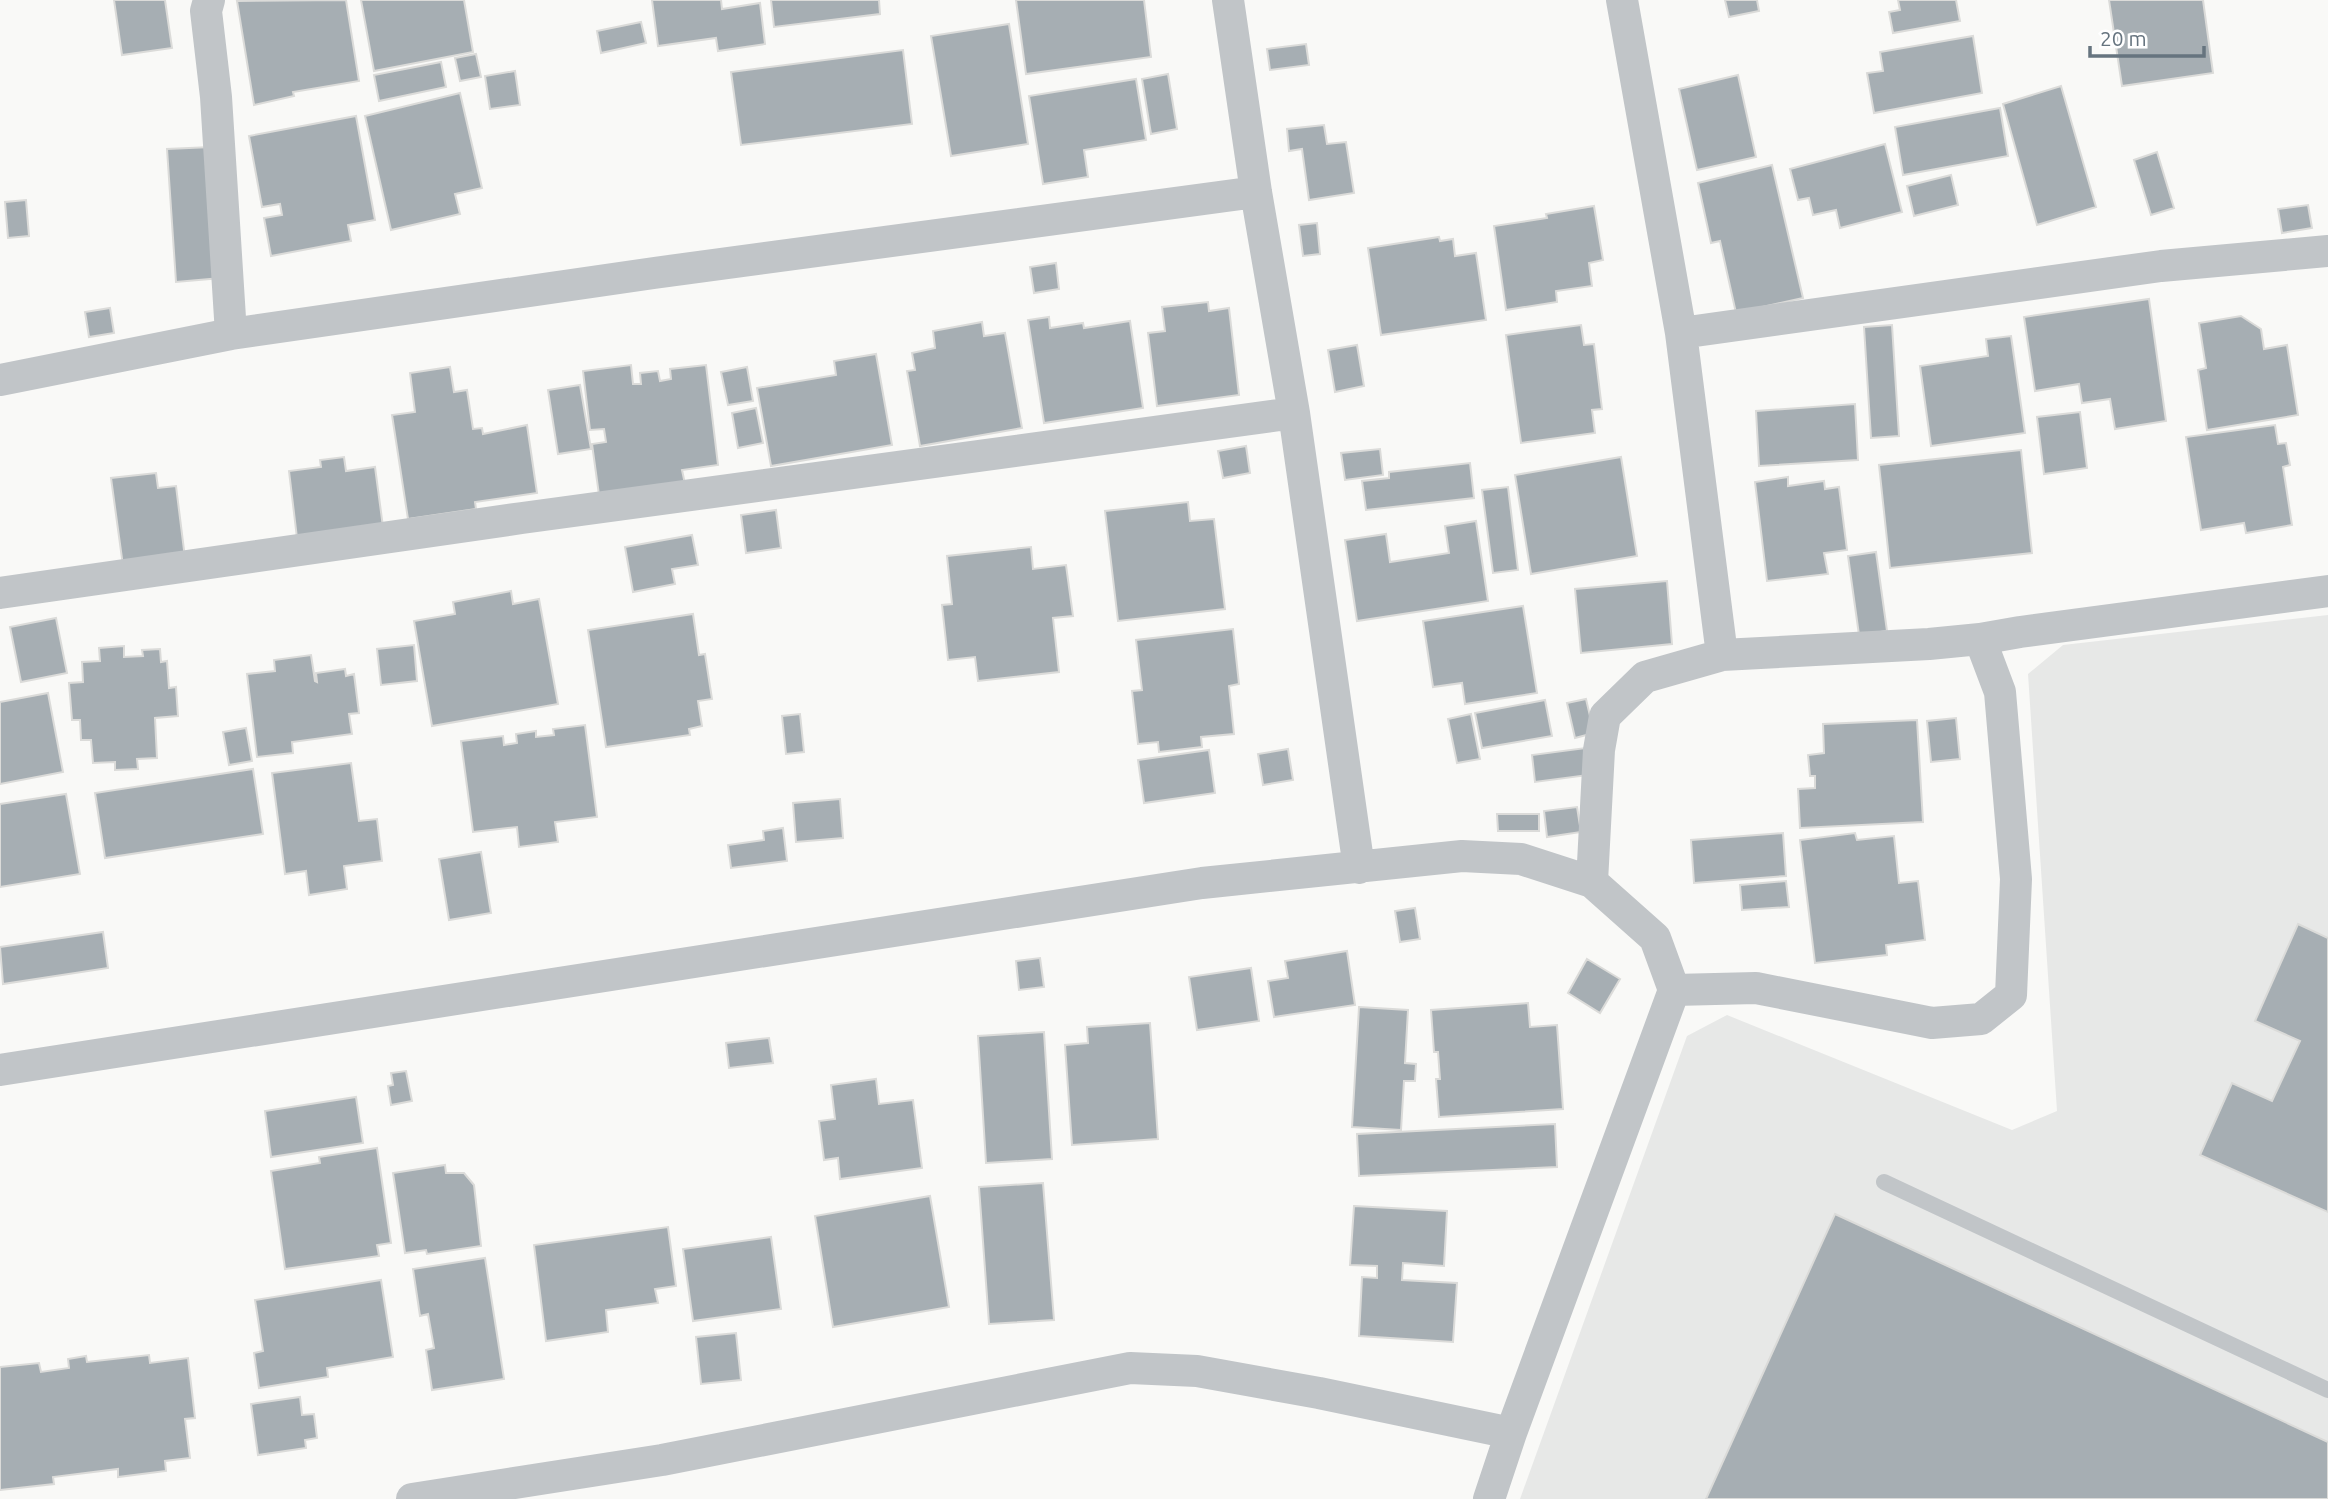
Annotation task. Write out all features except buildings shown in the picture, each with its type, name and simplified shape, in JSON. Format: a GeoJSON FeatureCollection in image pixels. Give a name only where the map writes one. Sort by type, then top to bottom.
{"type":"FeatureCollection","features":[{"type":"Feature","properties":{"kind":"street"},"geometry":{"type":"LineString","coordinates":[[209,0],[206,11],[216,97],[232,334]]}},
{"type":"Feature","properties":{"kind":"street"},"geometry":{"type":"LineString","coordinates":[[1228,0],[1256,192],[1294,413],[1359,868]]}},
{"type":"Feature","properties":{"kind":"street"},"geometry":{"type":"LineString","coordinates":[[1622,0],[1681,333],[1722,655]]}},
{"type":"Feature","properties":{"kind":"street"},"geometry":{"type":"LineString","coordinates":[[0,380],[232,334],[667,271],[1256,192]]}},
{"type":"Feature","properties":{"kind":"street"},"geometry":{"type":"LineString","coordinates":[[1681,333],[2161,267],[2328,251]]}},
{"type":"Feature","properties":{"kind":"street"},"geometry":{"type":"LineString","coordinates":[[0,593],[550,514],[1294,413]]}},
{"type":"Feature","properties":{"kind":"street"},"geometry":{"type":"LineString","coordinates":[[1592,882],[1599,750],[1605,716],[1645,677],[1722,655],[1980,639],[2328,591]]}},
{"type":"Feature","properties":{"kind":"street"},"geometry":{"type":"LineString","coordinates":[[1674,990],[1756,988],[1932,1023],[1981,1019],[2011,995],[2016,879],[2000,692],[1980,639]]}},
{"type":"Feature","properties":{"kind":"street"},"geometry":{"type":"LineString","coordinates":[[0,1070],[1202,883],[1359,868],[1416,859],[1462,856],[1521,859],[1592,882],[1655,938],[1674,990],[1489,1499]]}},
{"type":"Feature","properties":{"kind":"street"},"geometry":{"type":"LineString","coordinates":[[412,1499],[662,1460],[1130,1368],[1197,1371],[1511,1433]]}},
{"type":"Feature","properties":{"kind":"lane"},"geometry":{"type":"LineString","coordinates":[[1884,1182],[2328,1390]]}},
{"type":"Feature","properties":{"kind":"shaded area"},"geometry":{"type":"Polygon","coordinates":[[[2328,615],[2328,1499],[1520,1499],[1687,1036],[1727,1015],[2012,1130],[2057,1111],[2028,674],[2063,645],[2328,615]]]}}]}
